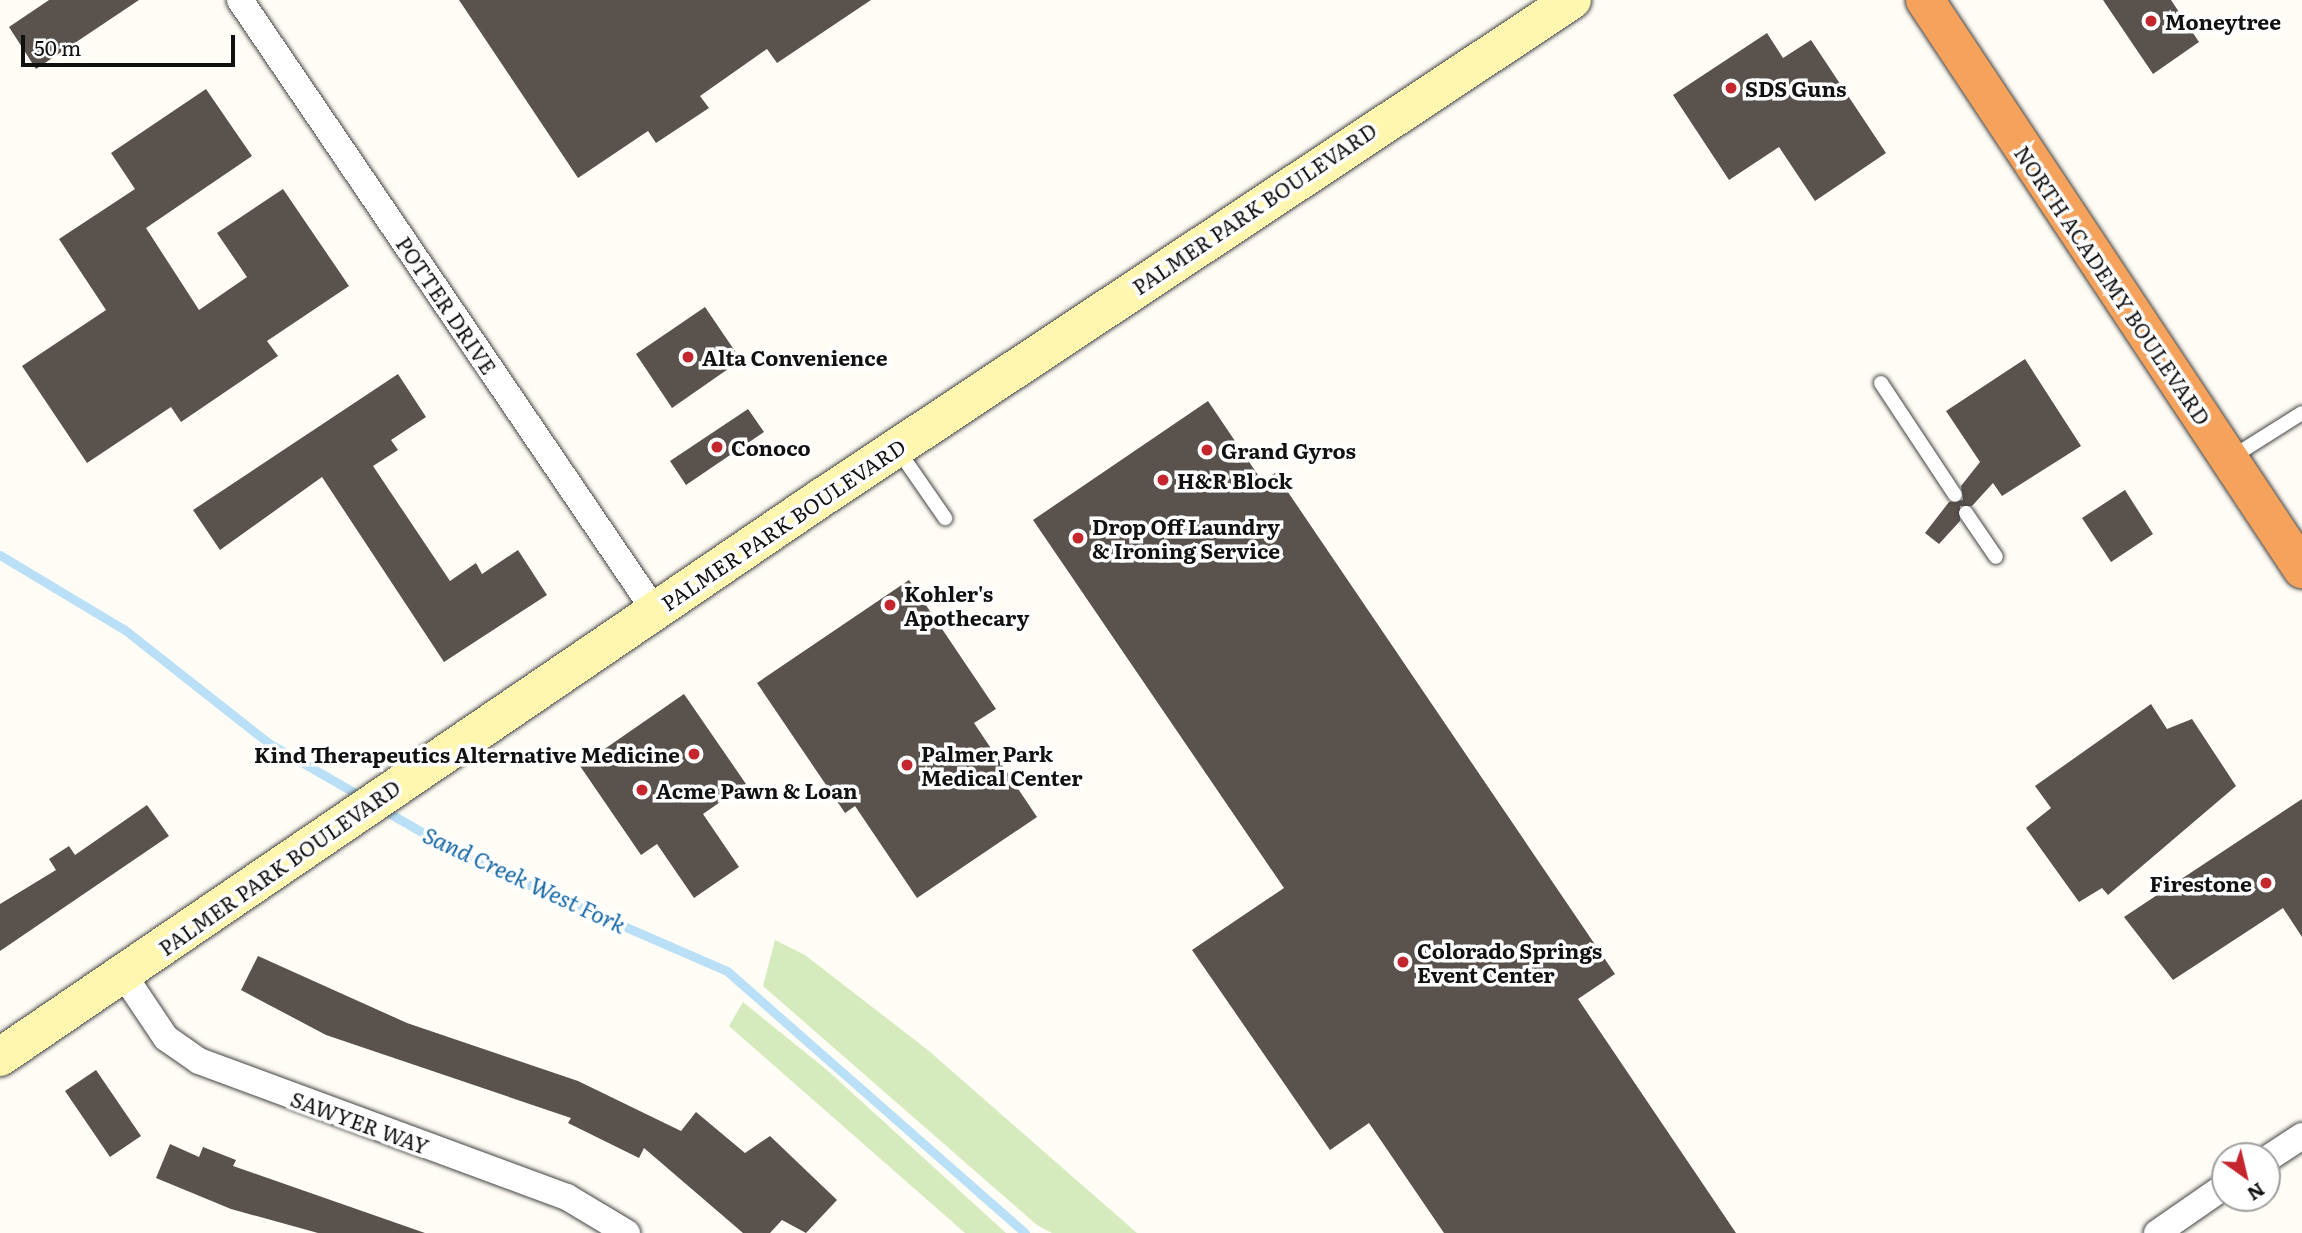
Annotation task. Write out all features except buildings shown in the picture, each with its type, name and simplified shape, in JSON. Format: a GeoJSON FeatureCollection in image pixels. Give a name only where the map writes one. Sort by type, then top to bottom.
{"type":"FeatureCollection","features":[{"type":"Feature","properties":{"kind":"highway","name":"NORTH ACADEMY BOULEVARD"},"geometry":{"type":"LineString","coordinates":[[1925,0],[2302,569]]}},
{"type":"Feature","properties":{"kind":"main road","name":"PALMER PARK BOULEVARD"},"geometry":{"type":"LineString","coordinates":[[0,1057],[284,865],[427,764],[897,447],[1572,0]]}},
{"type":"Feature","properties":{"kind":"street","name":"POTTER DRIVE"},"geometry":{"type":"LineString","coordinates":[[240,0],[655,611]]}},
{"type":"Feature","properties":{"kind":"street","name":"SAWYER WAY"},"geometry":{"type":"LineString","coordinates":[[123,974],[166,1038],[200,1061],[567,1197],[627,1233]]}},
{"type":"Feature","properties":{"kind":"street"},"geometry":{"type":"LineString","coordinates":[[2281,1150],[2302,1136]]}},
{"type":"Feature","properties":{"kind":"street"},"geometry":{"type":"LineString","coordinates":[[2157,1233],[2211,1196]]}},
{"type":"Feature","properties":{"kind":"lane"},"geometry":{"type":"LineString","coordinates":[[1881,383],[1955,495]]}},
{"type":"Feature","properties":{"kind":"lane"},"geometry":{"type":"LineString","coordinates":[[2229,460],[2302,413]]}},
{"type":"Feature","properties":{"kind":"lane"},"geometry":{"type":"LineString","coordinates":[[897,447],[945,518]]}},
{"type":"Feature","properties":{"kind":"lane"},"geometry":{"type":"LineString","coordinates":[[1966,513],[1996,557]]}},
{"type":"Feature","properties":{"kind":"green space"},"geometry":{"type":"Polygon","coordinates":[[[775,940],[805,955],[929,1051],[1137,1233],[1052,1233],[1037,1225],[763,986],[775,940]]]}},
{"type":"Feature","properties":{"kind":"green space"},"geometry":{"type":"Polygon","coordinates":[[[743,1002],[827,1070],[1006,1233],[965,1233],[729,1026],[743,1002]]]}},
{"type":"Feature","properties":{"kind":"waterway","name":"Sand Creek West Fork"},"geometry":{"type":"LineString","coordinates":[[0,555],[125,630],[270,744],[364,798]]}},
{"type":"Feature","properties":{"kind":"waterway","name":"Sand Creek West Fork"},"geometry":{"type":"LineString","coordinates":[[382,809],[465,857],[727,971],[1025,1233]]}},
{"type":"Feature","properties":{"kind":"place","name":"Moneytree"},"geometry":{"type":"Point","coordinates":[2151,21]}},
{"type":"Feature","properties":{"kind":"place","name":"SDS Guns"},"geometry":{"type":"Point","coordinates":[1731,88]}},
{"type":"Feature","properties":{"kind":"place","name":"Alta Convenience"},"geometry":{"type":"Point","coordinates":[688,357]}},
{"type":"Feature","properties":{"kind":"place","name":"Conoco"},"geometry":{"type":"Point","coordinates":[717,447]}},
{"type":"Feature","properties":{"kind":"place","name":"Grand Gyros"},"geometry":{"type":"Point","coordinates":[1207,450]}},
{"type":"Feature","properties":{"kind":"place","name":"H&R Block"},"geometry":{"type":"Point","coordinates":[1163,480]}},
{"type":"Feature","properties":{"kind":"place","name":"Drop Off Laundry & Ironing Service"},"geometry":{"type":"Point","coordinates":[1078,538]}},
{"type":"Feature","properties":{"kind":"place","name":"Kohler's Apothecary"},"geometry":{"type":"Point","coordinates":[890,605]}},
{"type":"Feature","properties":{"kind":"place","name":"Kind Therapeutics Alternative Medicine"},"geometry":{"type":"Point","coordinates":[694,754]}},
{"type":"Feature","properties":{"kind":"place","name":"Palmer Park Medical Center"},"geometry":{"type":"Point","coordinates":[907,765]}},
{"type":"Feature","properties":{"kind":"place","name":"Acme Pawn & Loan"},"geometry":{"type":"Point","coordinates":[642,790]}},
{"type":"Feature","properties":{"kind":"place","name":"Firestone"},"geometry":{"type":"Point","coordinates":[2266,883]}},
{"type":"Feature","properties":{"kind":"place","name":"Colorado Springs Event Center"},"geometry":{"type":"Point","coordinates":[1403,962]}}]}
